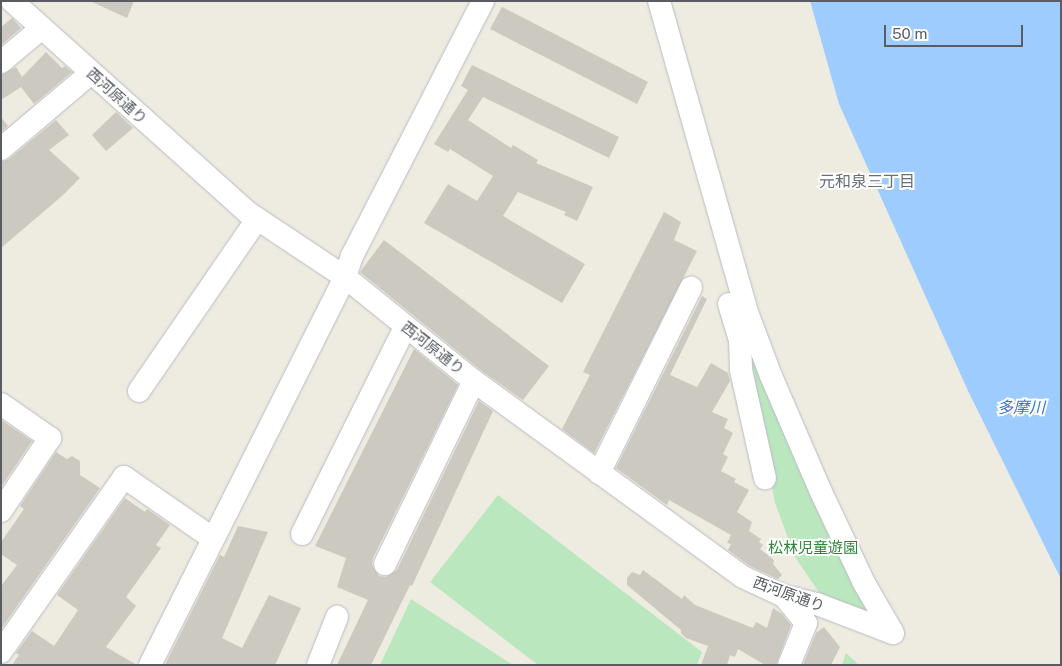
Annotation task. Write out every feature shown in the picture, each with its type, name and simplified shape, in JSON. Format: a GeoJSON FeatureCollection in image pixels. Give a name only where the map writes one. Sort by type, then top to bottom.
{"type":"FeatureCollection","features":[{"type":"Feature","properties":{"kind":"street","name":"西河原通り"},"geometry":{"type":"LineString","coordinates":[[12,1],[91,74],[256,219],[345,277],[474,381],[743,577],[784,596],[817,604],[893,633],[864,583],[801,448],[771,376],[739,284]]}},
{"type":"Feature","properties":{"kind":"street"},"geometry":{"type":"LineString","coordinates":[[150,665],[212,538],[345,277],[352,256],[483,1]]}},
{"type":"Feature","properties":{"kind":"street"},"geometry":{"type":"LineString","coordinates":[[659,1],[739,284],[725,289],[740,340],[741,370],[765,478]]}},
{"type":"Feature","properties":{"kind":"street"},"geometry":{"type":"LineString","coordinates":[[1,62],[42,28]]}},
{"type":"Feature","properties":{"kind":"street"},"geometry":{"type":"LineString","coordinates":[[1,148],[91,74]]}},
{"type":"Feature","properties":{"kind":"street"},"geometry":{"type":"LineString","coordinates":[[139,391],[256,219]]}},
{"type":"Feature","properties":{"kind":"street"},"geometry":{"type":"LineString","coordinates":[[599,473],[691,288]]}},
{"type":"Feature","properties":{"kind":"street"},"geometry":{"type":"LineString","coordinates":[[302,534],[406,328]]}},
{"type":"Feature","properties":{"kind":"street"},"geometry":{"type":"LineString","coordinates":[[385,564],[474,381]]}},
{"type":"Feature","properties":{"kind":"street"},"geometry":{"type":"LineString","coordinates":[[1,404],[50,438],[2,507]]}},
{"type":"Feature","properties":{"kind":"street"},"geometry":{"type":"LineString","coordinates":[[1,652],[124,477],[212,538]]}},
{"type":"Feature","properties":{"kind":"street"},"geometry":{"type":"LineString","coordinates":[[784,596],[806,623],[789,665]]}},
{"type":"Feature","properties":{"kind":"street"},"geometry":{"type":"LineString","coordinates":[[318,665],[338,617]]}},
{"type":"Feature","properties":{"kind":"green space","name":"松林児童遊園"},"geometry":{"type":"Polygon","coordinates":[[[750,345],[793,455],[825,528],[876,618],[820,594],[795,557],[775,503],[760,426],[750,345]]]}},
{"type":"Feature","properties":{"kind":"green space"},"geometry":{"type":"Polygon","coordinates":[[[498,495],[702,652],[697,665],[538,665],[430,582],[498,495]]]}},
{"type":"Feature","properties":{"kind":"green space"},"geometry":{"type":"Polygon","coordinates":[[[411,599],[513,665],[380,665],[411,599]]]}},
{"type":"Feature","properties":{"kind":"green space"},"geometry":{"type":"Polygon","coordinates":[[[846,653],[859,665],[842,665],[846,653]]]}},
{"type":"Feature","properties":{"kind":"water","name":"多摩川"},"geometry":{"type":"Polygon","coordinates":[[[810,1],[1061,1],[1061,579],[969,393],[839,104],[810,1]]]}},
{"type":"Feature","properties":{"kind":"building"},"geometry":{"type":"Polygon","coordinates":[[[90,1],[134,1],[127,18],[90,1]]]}},
{"type":"Feature","properties":{"kind":"building"},"geometry":{"type":"Polygon","coordinates":[[[502,7],[648,82],[637,104],[490,29],[502,7]]]}},
{"type":"Feature","properties":{"kind":"building"},"geometry":{"type":"Polygon","coordinates":[[[12,18],[21,28],[1,45],[1,27],[12,18]]]}},
{"type":"Feature","properties":{"kind":"building"},"geometry":{"type":"Polygon","coordinates":[[[46,52],[62,68],[65,66],[72,72],[34,104],[21,87],[1,100],[1,75],[16,67],[22,77],[46,52]]]}},
{"type":"Feature","properties":{"kind":"building"},"geometry":{"type":"Polygon","coordinates":[[[472,65],[619,137],[609,158],[483,97],[468,120],[511,148],[513,145],[538,160],[536,163],[593,187],[577,221],[564,215],[566,212],[518,192],[503,216],[585,264],[562,303],[424,223],[448,184],[477,201],[493,176],[450,149],[448,152],[434,144],[468,90],[461,86],[472,65]]]}},
{"type":"Feature","properties":{"kind":"building"},"geometry":{"type":"Polygon","coordinates":[[[116,112],[133,128],[106,151],[92,135],[116,112]]]}},
{"type":"Feature","properties":{"kind":"building"},"geometry":{"type":"Polygon","coordinates":[[[1,117],[8,126],[1,132],[1,117]]]}},
{"type":"Feature","properties":{"kind":"building"},"geometry":{"type":"Polygon","coordinates":[[[56,120],[69,135],[49,150],[80,178],[62,196],[1,248],[1,162],[9,159],[56,120]]]}},
{"type":"Feature","properties":{"kind":"building"},"geometry":{"type":"Polygon","coordinates":[[[664,212],[681,222],[674,240],[697,251],[594,453],[562,429],[590,375],[583,372],[664,212]]]}},
{"type":"Feature","properties":{"kind":"building"},"geometry":{"type":"Polygon","coordinates":[[[384,240],[549,366],[523,400],[482,371],[360,272],[384,240]]]}},
{"type":"Feature","properties":{"kind":"building"},"geometry":{"type":"Polygon","coordinates":[[[702,296],[707,299],[670,375],[697,387],[711,363],[728,373],[730,381],[712,412],[728,419],[724,428],[733,433],[723,454],[728,457],[721,471],[736,479],[734,482],[749,490],[737,512],[752,522],[749,531],[761,539],[759,542],[763,545],[760,549],[774,560],[773,564],[782,575],[778,579],[750,566],[728,550],[731,544],[727,543],[731,535],[669,500],[667,505],[616,468],[702,296]]]}},
{"type":"Feature","properties":{"kind":"building"},"geometry":{"type":"Polygon","coordinates":[[[414,349],[458,385],[373,558],[372,565],[379,576],[386,577],[397,570],[479,401],[493,411],[412,586],[410,585],[371,665],[337,665],[368,600],[337,587],[346,558],[315,546],[414,349]]]}},
{"type":"Feature","properties":{"kind":"building"},"geometry":{"type":"Polygon","coordinates":[[[1,420],[32,441],[1,487],[1,420]]]}},
{"type":"Feature","properties":{"kind":"building"},"geometry":{"type":"Polygon","coordinates":[[[56,452],[67,459],[72,456],[80,461],[80,475],[100,488],[1,629],[1,586],[17,565],[1,554],[1,542],[24,509],[20,506],[56,452]]]}},
{"type":"Feature","properties":{"kind":"building"},"geometry":{"type":"Polygon","coordinates":[[[125,498],[145,512],[147,509],[170,525],[156,545],[161,548],[126,597],[136,606],[106,647],[137,665],[12,665],[19,655],[16,653],[32,631],[54,646],[78,610],[57,595],[125,498]]]}},
{"type":"Feature","properties":{"kind":"building"},"geometry":{"type":"Polygon","coordinates":[[[238,526],[268,532],[222,638],[242,648],[269,595],[301,608],[275,665],[165,665],[220,555],[224,557],[238,526]]]}},
{"type":"Feature","properties":{"kind":"building"},"geometry":{"type":"Polygon","coordinates":[[[643,570],[682,599],[684,595],[695,605],[753,628],[756,622],[767,628],[773,608],[782,614],[791,625],[776,665],[765,665],[738,649],[735,657],[730,655],[727,665],[701,665],[708,646],[686,638],[681,633],[681,630],[627,585],[627,578],[632,572],[640,575],[643,570]]]}},
{"type":"Feature","properties":{"kind":"building"},"geometry":{"type":"Polygon","coordinates":[[[824,627],[840,647],[831,665],[803,665],[816,633],[824,627]]]}},
{"type":"Feature","properties":{"kind":"district","name":"元和泉三丁目"},"geometry":{"type":"Point","coordinates":[867,182]}}]}
